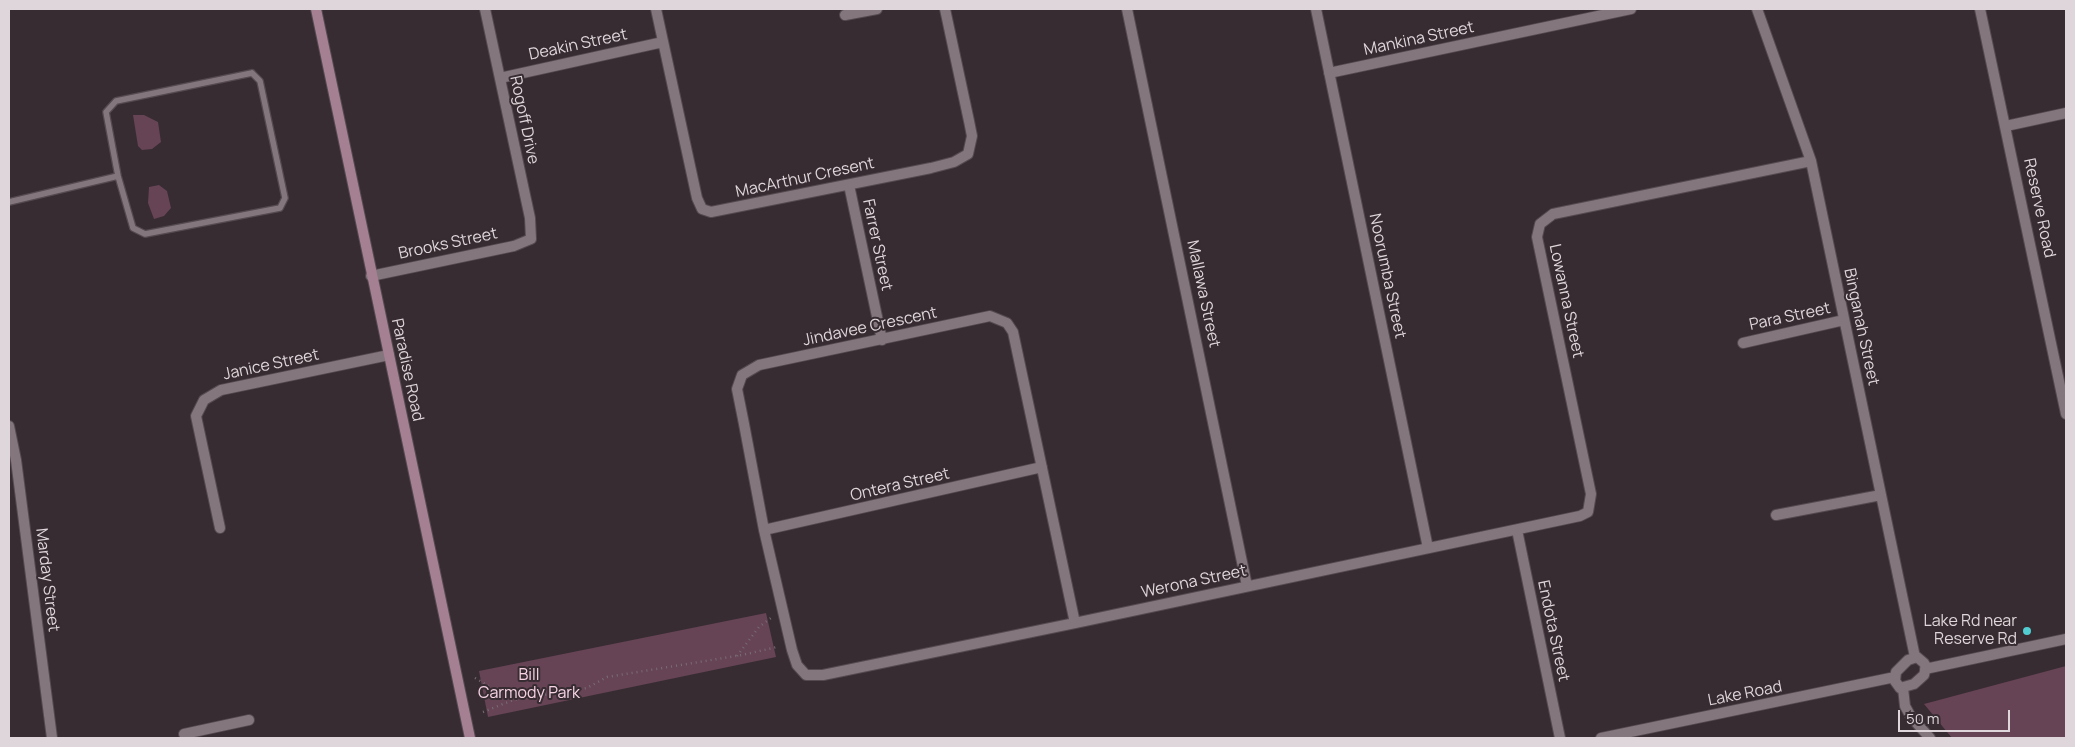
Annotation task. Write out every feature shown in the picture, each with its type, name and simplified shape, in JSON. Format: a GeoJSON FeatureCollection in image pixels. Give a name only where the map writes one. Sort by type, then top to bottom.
{"type":"FeatureCollection","features":[{"type":"Feature","properties":{"kind":"main road","name":"Paradise Road"},"geometry":{"type":"LineString","coordinates":[[316,9],[470,738]]}},
{"type":"Feature","properties":{"kind":"street","name":"Rogoff Drive"},"geometry":{"type":"LineString","coordinates":[[485,9],[530,218],[531,239]]}},
{"type":"Feature","properties":{"kind":"street","name":"MacArthur Cresent"},"geometry":{"type":"LineString","coordinates":[[656,9],[694,186],[702,209],[710,212],[954,162],[968,154],[972,136],[946,9]]}},
{"type":"Feature","properties":{"kind":"street"},"geometry":{"type":"LineString","coordinates":[[845,15],[877,9]]}},
{"type":"Feature","properties":{"kind":"street","name":"Mallawa Street"},"geometry":{"type":"LineString","coordinates":[[1127,9],[1247,586]]}},
{"type":"Feature","properties":{"kind":"street","name":"Noorumba Street"},"geometry":{"type":"LineString","coordinates":[[1316,9],[1428,548]]}},
{"type":"Feature","properties":{"kind":"street","name":"Mankina Street"},"geometry":{"type":"LineString","coordinates":[[1329,73],[1632,9]]}},
{"type":"Feature","properties":{"kind":"street","name":"Binganah Street"},"geometry":{"type":"LineString","coordinates":[[1757,9],[1811,161],[1915,657]]}},
{"type":"Feature","properties":{"kind":"street","name":"Reserve Road"},"geometry":{"type":"LineString","coordinates":[[1980,9],[2066,414]]}},
{"type":"Feature","properties":{"kind":"street","name":"Deakin Street"},"geometry":{"type":"LineString","coordinates":[[500,78],[663,42]]}},
{"type":"Feature","properties":{"kind":"street"},"geometry":{"type":"LineString","coordinates":[[2006,126],[2066,113]]}},
{"type":"Feature","properties":{"kind":"street","name":"Lowanna Street"},"geometry":{"type":"LineString","coordinates":[[1588,512],[1592,494],[1537,237],[1540,224],[1553,214],[1811,161]]}},
{"type":"Feature","properties":{"kind":"street","name":"Farrer Street"},"geometry":{"type":"LineString","coordinates":[[849,185],[882,340]]}},
{"type":"Feature","properties":{"kind":"street","name":"Brooks Street"},"geometry":{"type":"LineString","coordinates":[[371,276],[514,246],[531,239]]}},
{"type":"Feature","properties":{"kind":"street","name":"Jindavee Crescent"},"geometry":{"type":"LineString","coordinates":[[806,675],[797,665],[792,650],[764,530],[737,389],[742,375],[759,365],[990,316],[1007,323],[1013,332],[1075,623]]}},
{"type":"Feature","properties":{"kind":"street","name":"Para Street"},"geometry":{"type":"LineString","coordinates":[[1743,343],[1844,320]]}},
{"type":"Feature","properties":{"kind":"street","name":"Janice Street"},"geometry":{"type":"LineString","coordinates":[[220,528],[196,416],[204,400],[221,390],[389,355]]}},
{"type":"Feature","properties":{"kind":"street","name":"Marday Street"},"geometry":{"type":"LineString","coordinates":[[9,426],[16,460],[52,738]]}},
{"type":"Feature","properties":{"kind":"street","name":"Ontera Street"},"geometry":{"type":"LineString","coordinates":[[764,530],[1042,467]]}},
{"type":"Feature","properties":{"kind":"street"},"geometry":{"type":"LineString","coordinates":[[1776,515],[1881,495]]}},
{"type":"Feature","properties":{"kind":"street","name":"Werona Street"},"geometry":{"type":"LineString","coordinates":[[806,675],[823,676],[1517,530],[1580,516],[1588,512]]}},
{"type":"Feature","properties":{"kind":"street","name":"Endota Street"},"geometry":{"type":"LineString","coordinates":[[1517,530],[1560,738]]}},
{"type":"Feature","properties":{"kind":"street"},"geometry":{"type":"LineString","coordinates":[[1925,669],[2066,639]]}},
{"type":"Feature","properties":{"kind":"street"},"geometry":{"type":"LineString","coordinates":[[1915,657],[1923,661],[1925,669],[1918,681],[1903,688],[1897,685],[1896,672],[1905,662],[1915,657]]}},
{"type":"Feature","properties":{"kind":"street","name":"Lake Road"},"geometry":{"type":"LineString","coordinates":[[1601,738],[1895,677]]}},
{"type":"Feature","properties":{"kind":"street"},"geometry":{"type":"LineString","coordinates":[[1903,688],[1905,706],[1911,717],[1930,738]]}},
{"type":"Feature","properties":{"kind":"street"},"geometry":{"type":"LineString","coordinates":[[184,734],[249,720]]}},
{"type":"Feature","properties":{"kind":"street"},"geometry":{"type":"LineString","coordinates":[[215,727],[217,738]]}},
{"type":"Feature","properties":{"kind":"lane"},"geometry":{"type":"LineString","coordinates":[[252,73],[260,81],[285,198],[280,208],[145,234],[134,228],[118,176],[106,112],[116,101],[252,73]]}},
{"type":"Feature","properties":{"kind":"lane"},"geometry":{"type":"LineString","coordinates":[[9,202],[118,176]]}},
{"type":"Feature","properties":{"kind":"path"},"geometry":{"type":"LineString","coordinates":[[738,656],[759,627],[771,618]]}},
{"type":"Feature","properties":{"kind":"path"},"geometry":{"type":"LineString","coordinates":[[483,712],[513,700],[587,688],[608,678],[738,656],[777,647]]}},
{"type":"Feature","properties":{"kind":"path"},"geometry":{"type":"LineString","coordinates":[[475,678],[513,700]]}},
{"type":"Feature","properties":{"kind":"green space"},"geometry":{"type":"Polygon","coordinates":[[[133,115],[144,115],[158,122],[161,142],[152,149],[142,150],[138,146],[133,115]]]}},
{"type":"Feature","properties":{"kind":"green space"},"geometry":{"type":"Polygon","coordinates":[[[159,185],[167,191],[171,208],[164,216],[154,219],[148,203],[149,187],[159,185]]]}},
{"type":"Feature","properties":{"kind":"green space","name":"Bill Carmody Park"},"geometry":{"type":"Polygon","coordinates":[[[766,613],[776,657],[488,717],[479,671],[766,613]]]}},
{"type":"Feature","properties":{"kind":"green space"},"geometry":{"type":"Polygon","coordinates":[[[2066,666],[2066,738],[1952,738],[1924,704],[2066,666]]]}},
{"type":"Feature","properties":{"kind":"place","name":"Lake Rd near Reserve Rd"},"geometry":{"type":"Point","coordinates":[2027,631]}}]}
